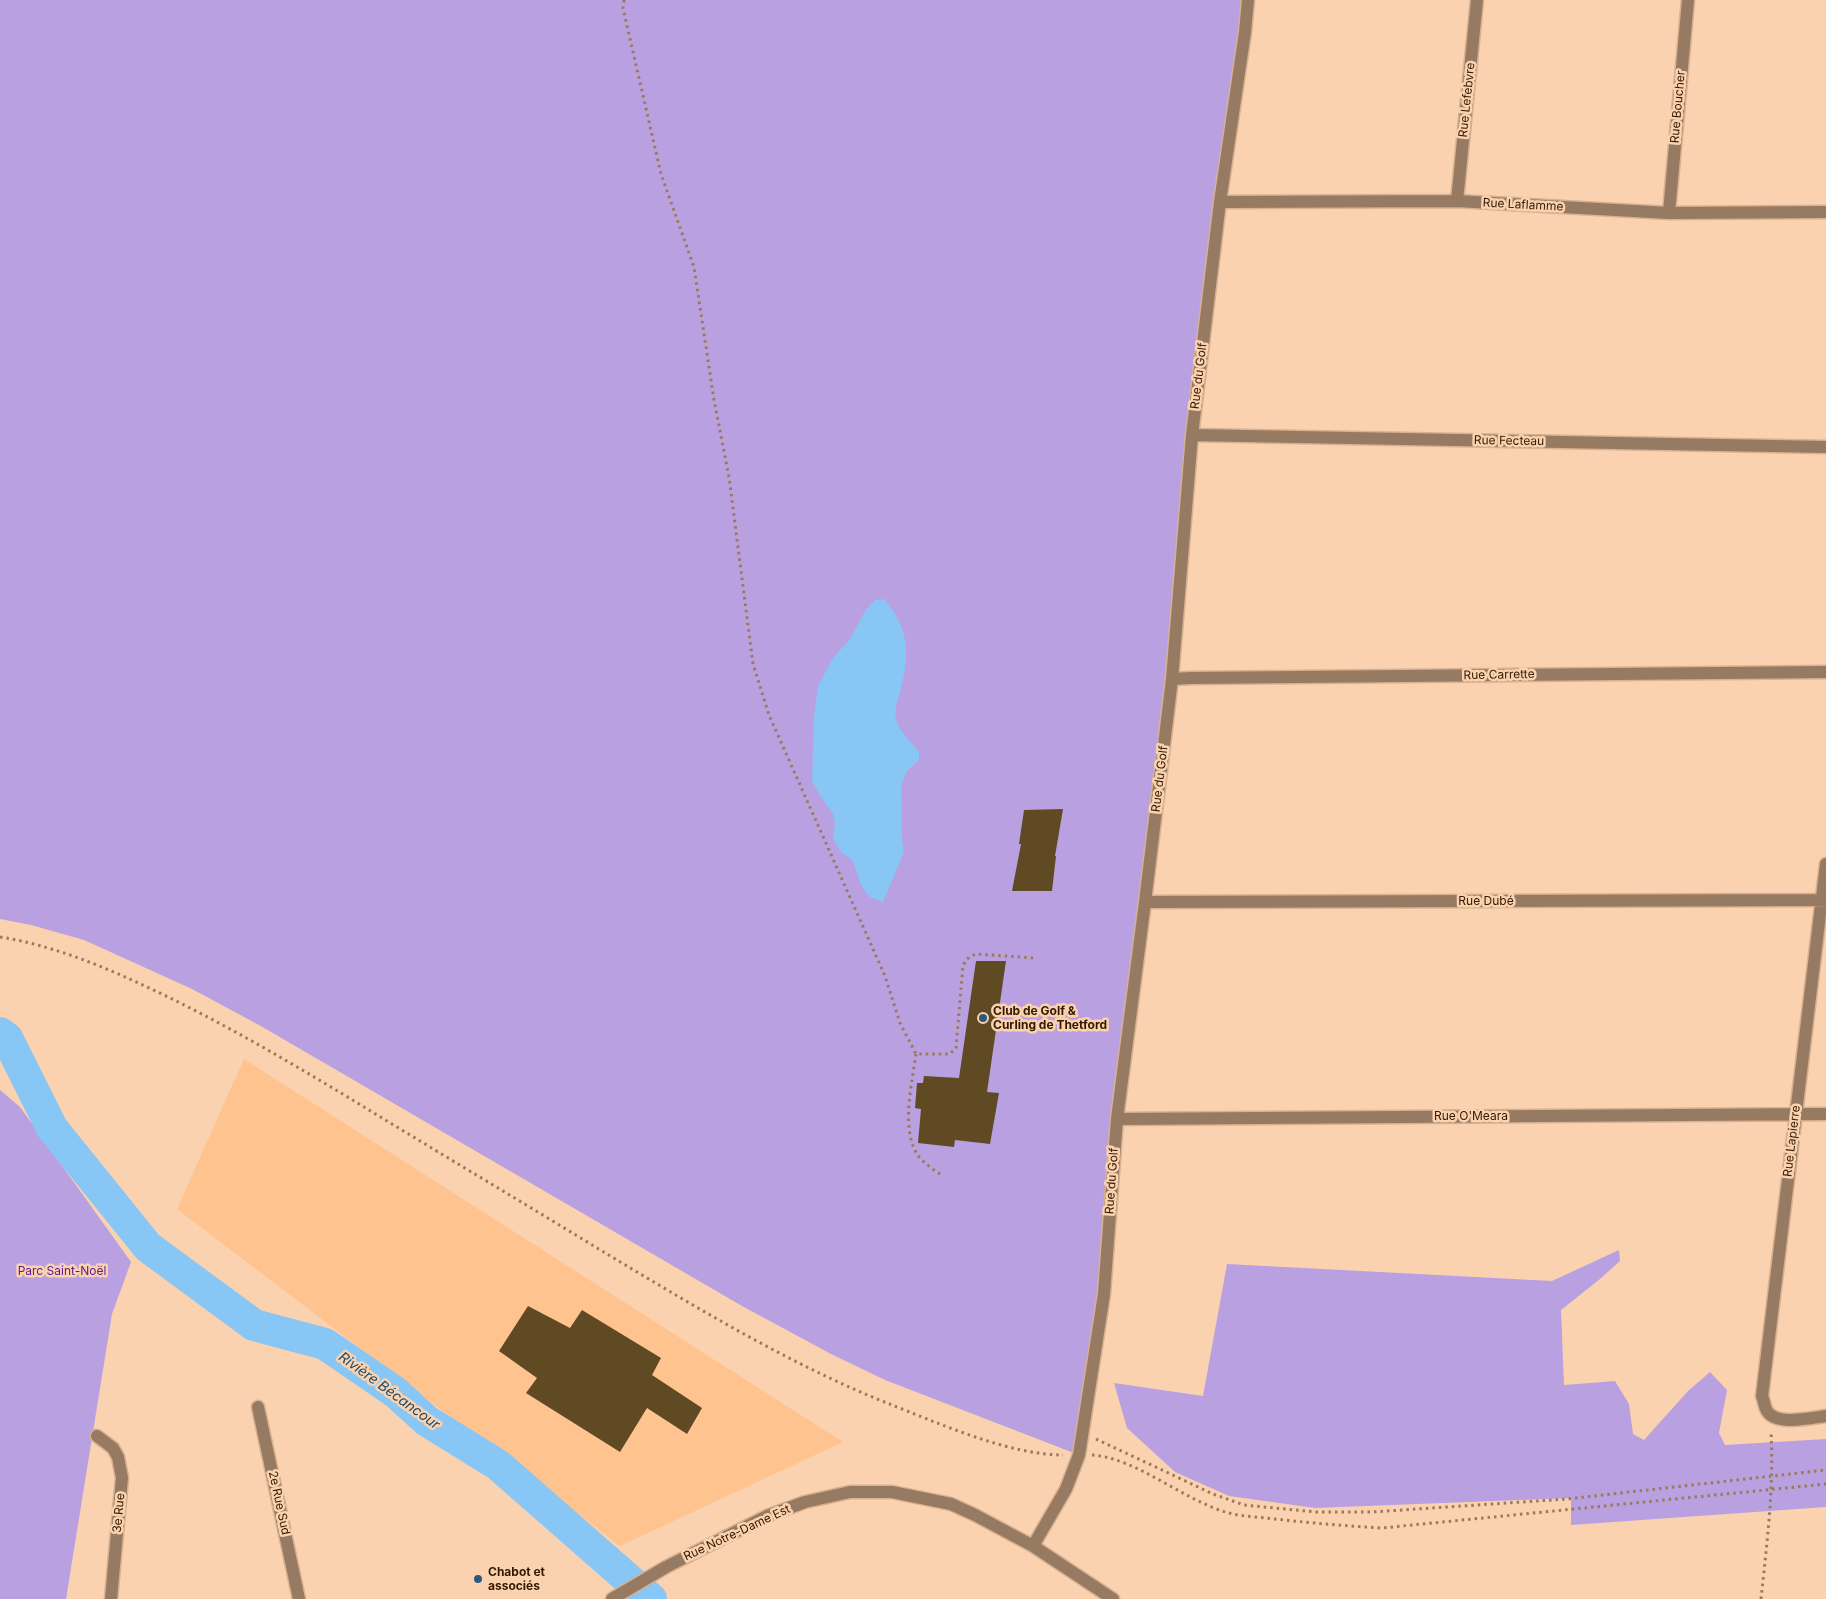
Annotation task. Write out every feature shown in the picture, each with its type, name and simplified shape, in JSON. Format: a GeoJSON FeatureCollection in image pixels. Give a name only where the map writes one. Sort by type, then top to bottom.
{"type":"FeatureCollection","features":[{"type":"Feature","properties":{"kind":"street","name":"Rue du Golf"},"geometry":{"type":"LineString","coordinates":[[1033,1546],[1066,1489],[1080,1455],[1104,1294],[1117,1119],[1172,679],[1192,435],[1220,202],[1248,0]]}},
{"type":"Feature","properties":{"kind":"street","name":"Rue Lefebvre"},"geometry":{"type":"LineString","coordinates":[[1457,200],[1477,0]]}},
{"type":"Feature","properties":{"kind":"street","name":"Rue Boucher"},"geometry":{"type":"LineString","coordinates":[[1669,214],[1688,0]]}},
{"type":"Feature","properties":{"kind":"street","name":"Rue Laflamme"},"geometry":{"type":"LineString","coordinates":[[1220,202],[1457,200],[1669,214],[1826,212]]}},
{"type":"Feature","properties":{"kind":"street","name":"Rue Fecteau"},"geometry":{"type":"LineString","coordinates":[[1192,435],[1826,447]]}},
{"type":"Feature","properties":{"kind":"street","name":"Rue Carrette"},"geometry":{"type":"LineString","coordinates":[[1172,679],[1826,672]]}},
{"type":"Feature","properties":{"kind":"street","name":"Rue Lapierre"},"geometry":{"type":"LineString","coordinates":[[1770,1416],[1762,1396],[1795,1114],[1824,900],[1826,864]]}},
{"type":"Feature","properties":{"kind":"street","name":"Rue Dubé"},"geometry":{"type":"LineString","coordinates":[[1145,902],[1824,900]]}},
{"type":"Feature","properties":{"kind":"street","name":"Rue O'Meara"},"geometry":{"type":"LineString","coordinates":[[1117,1119],[1826,1114]]}},
{"type":"Feature","properties":{"kind":"street","name":"2e Rue Sud"},"geometry":{"type":"LineString","coordinates":[[258,1407],[299,1599]]}},
{"type":"Feature","properties":{"kind":"street"},"geometry":{"type":"LineString","coordinates":[[1770,1416],[1781,1420],[1826,1416]]}},
{"type":"Feature","properties":{"kind":"street","name":"3e Rue"},"geometry":{"type":"LineString","coordinates":[[97,1436],[113,1448],[118,1457],[122,1478],[111,1599]]}},
{"type":"Feature","properties":{"kind":"street","name":"Rue Notre-Dame Est"},"geometry":{"type":"LineString","coordinates":[[612,1599],[666,1567],[767,1516],[805,1502],[850,1492],[892,1492],[951,1504],[1033,1546],[1113,1599]]}},
{"type":"Feature","properties":{"kind":"path"},"geometry":{"type":"LineString","coordinates":[[624,0],[623,8],[661,174],[694,267],[714,400],[730,487],[753,664],[769,715],[885,976],[900,1023],[916,1054],[908,1121],[911,1141],[918,1155],[943,1176]]}},
{"type":"Feature","properties":{"kind":"path"},"geometry":{"type":"LineString","coordinates":[[0,937],[24,941],[79,958],[130,979],[191,1008],[291,1062],[672,1293],[802,1365],[866,1395],[985,1440],[1045,1455],[1104,1456],[1130,1466],[1195,1500],[1230,1514],[1382,1528],[1826,1484]]}},
{"type":"Feature","properties":{"kind":"path"},"geometry":{"type":"LineString","coordinates":[[916,1054],[950,1054],[956,1048],[963,965],[969,957],[976,954],[1035,958]]}},
{"type":"Feature","properties":{"kind":"path"},"geometry":{"type":"LineString","coordinates":[[1761,1599],[1771,1490],[1770,1416]]}},
{"type":"Feature","properties":{"kind":"path"},"geometry":{"type":"LineString","coordinates":[[1084,1433],[1221,1497],[1244,1505],[1316,1512],[1372,1512],[1567,1499],[1826,1470]]}},
{"type":"Feature","properties":{"kind":"shaded area"},"geometry":{"type":"Polygon","coordinates":[[[244,1059],[843,1442],[620,1546],[177,1209],[244,1059]]]}},
{"type":"Feature","properties":{"kind":"green space"},"geometry":{"type":"Polygon","coordinates":[[[0,0],[1248,0],[1220,202],[1104,1294],[1079,1455],[885,1380],[831,1354],[742,1306],[259,1025],[192,989],[84,940],[31,925],[0,919],[0,0]]]}},
{"type":"Feature","properties":{"kind":"green space","name":"Parc Saint-Noël"},"geometry":{"type":"Polygon","coordinates":[[[0,1090],[20,1107],[131,1262],[112,1314],[66,1599],[0,1599],[0,1090]]]}},
{"type":"Feature","properties":{"kind":"green space"},"geometry":{"type":"Polygon","coordinates":[[[1619,1250],[1620,1261],[1561,1310],[1564,1385],[1615,1381],[1629,1404],[1633,1434],[1644,1440],[1688,1391],[1710,1372],[1727,1390],[1719,1433],[1725,1445],[1826,1439],[1826,1507],[1571,1525],[1571,1498],[1315,1508],[1229,1496],[1175,1472],[1127,1428],[1114,1383],[1203,1396],[1227,1264],[1552,1281],[1619,1250]]]}},
{"type":"Feature","properties":{"kind":"water"},"geometry":{"type":"Polygon","coordinates":[[[884,599],[898,620],[905,641],[906,663],[896,706],[896,720],[919,752],[919,760],[907,771],[901,785],[902,841],[904,852],[883,902],[870,897],[861,885],[853,861],[841,852],[833,838],[835,825],[833,814],[812,781],[814,716],[818,686],[833,658],[850,639],[865,611],[875,600],[884,599]]]}},
{"type":"Feature","properties":{"kind":"building"},"geometry":{"type":"Polygon","coordinates":[[[1063,809],[1055,856],[1052,891],[1012,891],[1021,844],[1019,844],[1024,810],[1063,809]]]}},
{"type":"Feature","properties":{"kind":"building","name":"Club de Golf & Curling de Thetford"},"geometry":{"type":"Polygon","coordinates":[[[976,961],[1006,961],[987,1092],[999,1093],[990,1144],[955,1140],[954,1147],[918,1143],[921,1109],[915,1108],[917,1083],[923,1083],[924,1076],[959,1078],[976,961]]]}},
{"type":"Feature","properties":{"kind":"building"},"geometry":{"type":"Polygon","coordinates":[[[528,1306],[570,1328],[582,1310],[661,1358],[652,1375],[702,1408],[687,1434],[647,1408],[620,1452],[526,1393],[537,1378],[499,1351],[528,1306]]]}},
{"type":"Feature","properties":{"kind":"waterway","name":"Rivière Bécancour"},"geometry":{"type":"LineString","coordinates":[[0,1033],[7,1038],[52,1128],[148,1247],[254,1325],[325,1344],[395,1392],[427,1421],[498,1465],[651,1599]]}},
{"type":"Feature","properties":{"kind":"place","name":"Club de Golf & Curling de Thetford"},"geometry":{"type":"Point","coordinates":[983,1018]}},
{"type":"Feature","properties":{"kind":"place","name":"Chabot et associés"},"geometry":{"type":"Point","coordinates":[478,1579]}}]}
